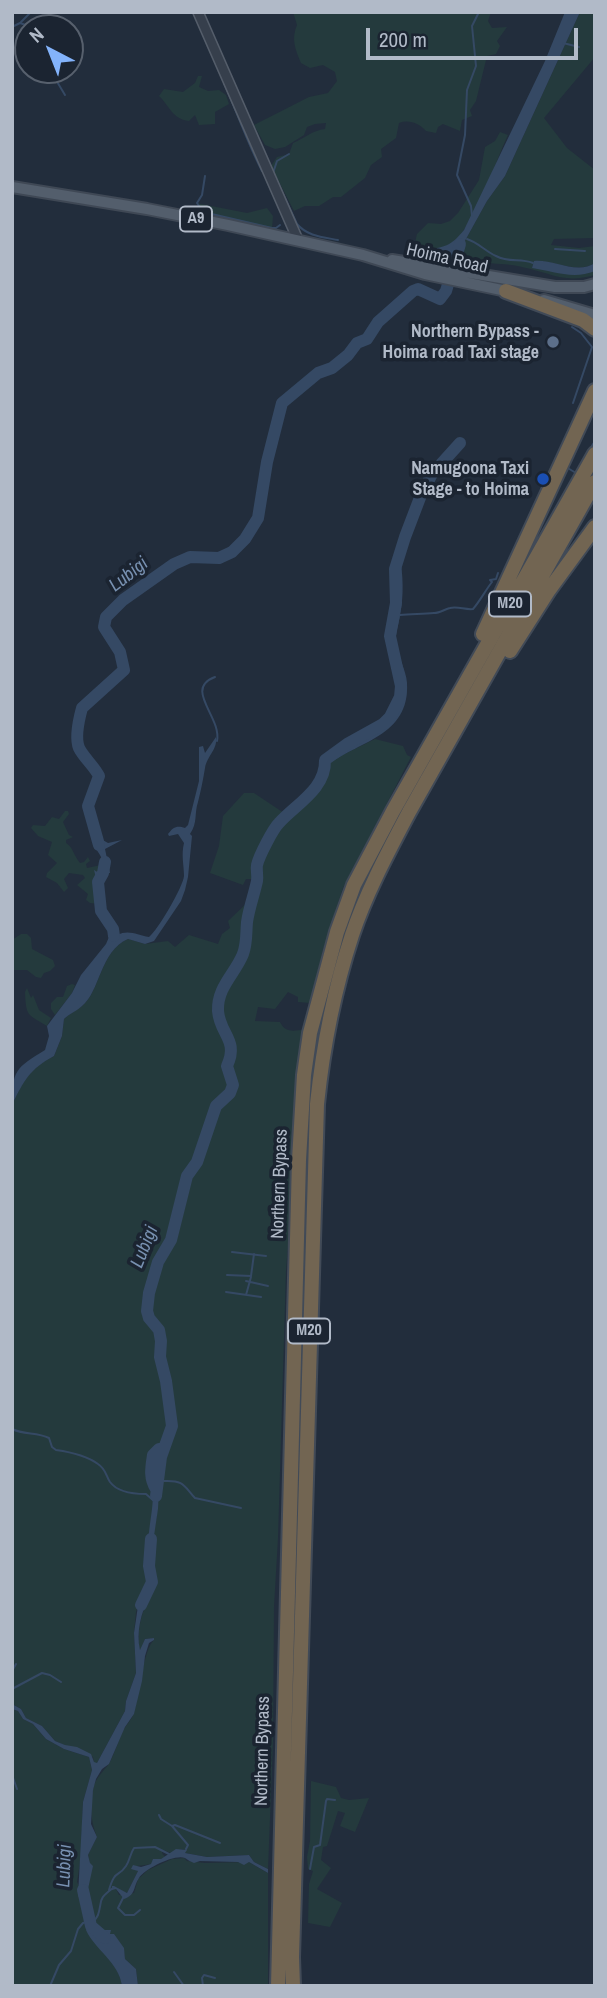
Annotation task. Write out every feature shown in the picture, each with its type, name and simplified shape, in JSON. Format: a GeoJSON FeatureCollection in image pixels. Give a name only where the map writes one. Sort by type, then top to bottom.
{"type":"FeatureCollection","features":[{"type":"Feature","properties":{"kind":"highway"},"geometry":{"type":"LineString","coordinates":[[508,286],[583,320],[595,329]]}},
{"type":"Feature","properties":{"kind":"highway"},"geometry":{"type":"LineString","coordinates":[[583,417],[595,379]]}},
{"type":"Feature","properties":{"kind":"highway"},"geometry":{"type":"LineString","coordinates":[[425,755],[435,721],[489,621],[595,391]]}},
{"type":"Feature","properties":{"kind":"highway","name":"Northern Bypass"},"geometry":{"type":"LineString","coordinates":[[278,1986],[288,1505],[299,1160],[304,1075],[317,1005],[337,932],[354,885],[595,454]]}},
{"type":"Feature","properties":{"kind":"highway","name":"Northern Bypass"},"geometry":{"type":"LineString","coordinates":[[293,1986],[317,1104],[323,1055],[338,986],[360,914],[408,812],[595,482]]}},
{"type":"Feature","properties":{"kind":"highway"},"geometry":{"type":"LineString","coordinates":[[467,708],[490,682],[549,590],[595,527]]}},
{"type":"Feature","properties":{"kind":"main road","name":"A9"},"geometry":{"type":"LineString","coordinates":[[12,187],[147,209],[298,240],[379,260]]}},
{"type":"Feature","properties":{"kind":"main road","name":"Hoima Road"},"geometry":{"type":"LineString","coordinates":[[379,260],[408,261],[479,275],[595,315]]}},
{"type":"Feature","properties":{"kind":"main road","name":"Hoima Road"},"geometry":{"type":"LineString","coordinates":[[379,260],[414,271],[508,286]]}},
{"type":"Feature","properties":{"kind":"main road","name":"A9"},"geometry":{"type":"LineString","coordinates":[[508,286],[568,288],[595,284]]}},
{"type":"Feature","properties":{"kind":"street"},"geometry":{"type":"LineString","coordinates":[[198,12],[298,240]]}},
{"type":"Feature","properties":{"kind":"green space"},"geometry":{"type":"Polygon","coordinates":[[[293,12],[491,12],[488,21],[492,28],[507,27],[497,41],[500,46],[496,54],[487,56],[476,101],[470,110],[472,116],[462,120],[460,131],[443,124],[438,127],[436,133],[426,131],[414,123],[399,123],[396,138],[381,149],[382,157],[371,165],[365,178],[341,197],[333,197],[319,206],[305,206],[294,211],[271,166],[277,157],[289,154],[293,143],[325,129],[326,123],[307,127],[304,135],[285,147],[275,149],[265,145],[254,125],[309,97],[328,93],[337,81],[335,72],[323,65],[310,68],[301,63],[295,44],[297,25],[293,12]]]}},
{"type":"Feature","properties":{"kind":"green space"},"geometry":{"type":"Polygon","coordinates":[[[580,12],[595,12],[595,57],[544,118],[567,148],[595,170],[595,238],[554,239],[551,245],[579,248],[595,246],[595,263],[573,267],[534,262],[532,268],[595,271],[595,275],[566,278],[514,265],[482,265],[459,259],[461,248],[487,201],[505,176],[580,12]]]}},
{"type":"Feature","properties":{"kind":"green space"},"geometry":{"type":"Polygon","coordinates":[[[198,76],[202,76],[199,87],[208,91],[219,90],[226,95],[229,104],[215,112],[215,124],[199,125],[195,115],[189,121],[179,118],[159,96],[164,89],[183,92],[195,83],[198,76]]]}},
{"type":"Feature","properties":{"kind":"green space"},"geometry":{"type":"Polygon","coordinates":[[[500,132],[508,135],[467,225],[459,237],[447,247],[424,250],[415,243],[417,234],[428,223],[441,224],[450,221],[458,213],[479,180],[485,147],[495,141],[500,132]]]}},
{"type":"Feature","properties":{"kind":"green space"},"geometry":{"type":"Polygon","coordinates":[[[196,203],[247,213],[267,208],[273,216],[272,229],[203,213],[196,203]]]}},
{"type":"Feature","properties":{"kind":"green space"},"geometry":{"type":"Polygon","coordinates":[[[375,739],[403,746],[411,757],[343,888],[323,950],[310,1003],[298,1002],[298,997],[288,992],[275,1009],[258,1007],[255,1021],[280,1022],[288,1030],[305,1030],[286,1271],[268,1869],[254,1862],[249,1855],[207,1857],[185,1853],[186,1850],[171,1853],[163,1850],[165,1857],[152,1864],[137,1866],[138,1871],[127,1893],[116,1889],[119,1895],[134,1893],[138,1879],[148,1870],[172,1859],[184,1858],[187,1861],[205,1863],[249,1862],[268,1873],[268,1986],[138,1986],[136,1969],[125,1959],[122,1946],[109,1933],[93,1924],[92,1927],[88,1926],[97,1944],[116,1969],[122,1986],[12,1986],[12,1709],[33,1724],[46,1739],[64,1749],[89,1757],[92,1770],[83,1802],[77,1882],[86,1898],[90,1864],[88,1855],[97,1837],[91,1813],[94,1785],[110,1762],[134,1713],[144,1662],[154,1640],[145,1639],[140,1652],[140,1624],[149,1597],[142,1593],[136,1612],[134,1633],[136,1673],[125,1711],[97,1763],[94,1763],[93,1757],[55,1741],[42,1726],[26,1718],[21,1709],[12,1704],[12,1105],[28,1076],[54,1056],[62,1036],[64,1019],[88,1000],[106,962],[119,945],[128,939],[145,944],[168,941],[175,947],[189,935],[218,944],[222,934],[230,928],[228,921],[250,900],[257,879],[246,879],[243,885],[210,873],[219,846],[223,816],[244,793],[254,793],[287,815],[312,792],[325,767],[338,757],[375,739]],[[152,1486],[154,1506],[149,1544],[156,1523],[160,1486],[152,1486]]]}},
{"type":"Feature","properties":{"kind":"green space"},"geometry":{"type":"Polygon","coordinates":[[[65,811],[69,814],[63,822],[69,835],[73,837],[66,840],[66,843],[80,863],[88,857],[90,861],[86,864],[87,868],[101,865],[98,873],[95,871],[97,878],[100,878],[100,904],[86,900],[88,894],[77,885],[85,878],[83,875],[69,873],[64,879],[68,888],[64,892],[57,883],[46,877],[57,863],[48,855],[52,842],[38,836],[31,828],[33,825],[45,826],[52,817],[59,819],[65,811]]]}},
{"type":"Feature","properties":{"kind":"green space"},"geometry":{"type":"Polygon","coordinates":[[[21,934],[27,934],[31,938],[32,949],[53,960],[55,966],[41,978],[27,970],[12,970],[12,940],[21,934]]]}},
{"type":"Feature","properties":{"kind":"green space"},"geometry":{"type":"Polygon","coordinates":[[[75,985],[72,993],[55,1015],[51,1003],[57,997],[63,997],[67,986],[75,985]]]}},
{"type":"Feature","properties":{"kind":"green space"},"geometry":{"type":"Polygon","coordinates":[[[27,988],[39,1010],[51,1018],[47,1026],[27,1011],[27,988]]]}},
{"type":"Feature","properties":{"kind":"green space"},"geometry":{"type":"Polygon","coordinates":[[[311,1781],[336,1787],[341,1798],[369,1798],[355,1832],[340,1826],[345,1813],[338,1811],[327,1846],[323,1847],[321,1860],[331,1868],[317,1889],[342,1903],[330,1927],[308,1923],[309,1884],[313,1871],[308,1869],[307,1857],[310,1841],[311,1781]]]}},
{"type":"Feature","properties":{"kind":"water"},"geometry":{"type":"Polygon","coordinates":[[[565,12],[580,12],[505,176],[487,201],[461,248],[459,259],[427,253],[424,250],[447,245],[464,230],[545,61],[565,12]]]}},
{"type":"Feature","properties":{"kind":"water"},"geometry":{"type":"Polygon","coordinates":[[[534,261],[573,267],[595,263],[595,271],[579,275],[563,274],[532,268],[534,261]]]}},
{"type":"Feature","properties":{"kind":"water"},"geometry":{"type":"Polygon","coordinates":[[[400,555],[403,593],[396,639],[407,683],[406,701],[400,715],[379,736],[325,767],[331,759],[360,738],[385,727],[394,716],[401,700],[392,636],[400,555]]]}},
{"type":"Feature","properties":{"kind":"water"},"geometry":{"type":"Polygon","coordinates":[[[216,737],[206,764],[195,822],[190,834],[188,877],[181,901],[154,941],[145,944],[128,939],[112,953],[88,1000],[64,1019],[62,1036],[54,1056],[28,1076],[12,1105],[13,1084],[18,1071],[45,1050],[49,1036],[47,1026],[72,993],[81,975],[106,944],[109,937],[108,922],[114,924],[117,935],[129,932],[149,937],[170,908],[184,876],[184,843],[178,834],[168,834],[175,827],[185,828],[188,825],[199,781],[199,747],[203,746],[205,753],[216,737]]]}},
{"type":"Feature","properties":{"kind":"water"},"geometry":{"type":"Polygon","coordinates":[[[95,830],[101,839],[108,843],[122,840],[105,849],[110,873],[96,878],[94,870],[99,873],[102,859],[92,842],[95,830]]]}},
{"type":"Feature","properties":{"kind":"water"},"geometry":{"type":"Polygon","coordinates":[[[164,1479],[159,1489],[151,1556],[149,1539],[152,1486],[164,1479]]]}},
{"type":"Feature","properties":{"kind":"water"},"geometry":{"type":"Polygon","coordinates":[[[146,1588],[149,1597],[140,1623],[140,1650],[145,1639],[154,1640],[149,1643],[145,1656],[134,1714],[125,1727],[109,1764],[96,1779],[93,1790],[91,1824],[97,1837],[88,1855],[93,1866],[85,1903],[78,1896],[83,1802],[92,1770],[89,1757],[64,1749],[46,1739],[33,1724],[12,1709],[12,1704],[21,1709],[26,1718],[42,1726],[55,1741],[91,1754],[97,1763],[125,1711],[136,1673],[134,1633],[138,1606],[146,1588]]]}},
{"type":"Feature","properties":{"kind":"water"},"geometry":{"type":"Polygon","coordinates":[[[176,1849],[207,1857],[249,1855],[254,1862],[268,1869],[268,1873],[249,1862],[244,1865],[238,1862],[194,1863],[180,1857],[167,1860],[147,1871],[139,1878],[132,1893],[124,1899],[116,1889],[112,1890],[114,1886],[127,1893],[138,1871],[131,1869],[133,1865],[141,1867],[151,1864],[153,1859],[161,1859],[176,1849]]]}},
{"type":"Feature","properties":{"kind":"water"},"geometry":{"type":"Polygon","coordinates":[[[93,1923],[103,1930],[111,1930],[110,1934],[114,1934],[124,1948],[125,1959],[136,1969],[138,1986],[122,1986],[112,1963],[86,1930],[88,1925],[92,1926],[93,1923]]]}},
{"type":"Feature","properties":{"kind":"waterway"},"geometry":{"type":"LineString","coordinates":[[472,216],[471,206],[457,175],[465,135],[467,90],[476,66],[472,26],[479,12]]}},
{"type":"Feature","properties":{"kind":"waterway"},"geometry":{"type":"LineString","coordinates":[[563,43],[579,47]]}},
{"type":"Feature","properties":{"kind":"waterway"},"geometry":{"type":"LineString","coordinates":[[227,68],[238,92]]}},
{"type":"Feature","properties":{"kind":"waterway"},"geometry":{"type":"LineString","coordinates":[[224,83],[262,171]]}},
{"type":"Feature","properties":{"kind":"waterway"},"geometry":{"type":"LineString","coordinates":[[58,84],[65,95]]}},
{"type":"Feature","properties":{"kind":"waterway"},"geometry":{"type":"LineString","coordinates":[[273,173],[277,161],[289,154]]}},
{"type":"Feature","properties":{"kind":"waterway"},"geometry":{"type":"LineString","coordinates":[[205,176],[202,195],[197,203],[203,212],[272,228],[280,225]]}},
{"type":"Feature","properties":{"kind":"waterway"},"geometry":{"type":"LineString","coordinates":[[277,181],[301,228],[315,235],[338,240]]}},
{"type":"Feature","properties":{"kind":"waterway"},"geometry":{"type":"LineString","coordinates":[[467,239],[501,258],[533,263]]}},
{"type":"Feature","properties":{"kind":"waterway","name":"Lubigi"},"geometry":{"type":"LineString","coordinates":[[99,845],[88,806],[99,776],[79,748],[77,734],[82,708],[124,670],[120,652],[104,627],[106,617],[123,600],[174,564],[190,557],[219,558],[232,552],[245,539],[258,518],[267,462],[282,403],[318,373],[332,368],[348,355],[357,343],[367,339],[378,322],[413,291],[418,289],[440,299],[446,291],[460,244]]}},
{"type":"Feature","properties":{"kind":"waterway"},"geometry":{"type":"LineString","coordinates":[[555,249],[585,251]]}},
{"type":"Feature","properties":{"kind":"waterway"},"geometry":{"type":"LineString","coordinates":[[572,327],[581,333],[592,347],[573,403]]}},
{"type":"Feature","properties":{"kind":"waterway"},"geometry":{"type":"LineString","coordinates":[[590,449],[595,441]]}},
{"type":"Feature","properties":{"kind":"waterway","name":"Lubigi"},"geometry":{"type":"LineString","coordinates":[[156,1496],[161,1457],[172,1426],[160,1357],[159,1330],[147,1311],[149,1293],[158,1262],[171,1240],[187,1176],[197,1162],[216,1106],[230,1093],[233,1085],[227,1066],[230,1044],[219,1019],[218,1002],[244,950],[248,917],[257,881],[257,865],[276,826],[309,795],[321,779],[325,760],[383,724],[390,717],[400,697],[401,686],[390,636],[396,603],[395,569],[421,495],[432,474],[460,443]]}},
{"type":"Feature","properties":{"kind":"waterway"},"geometry":{"type":"LineString","coordinates":[[566,467],[576,473]]}},
{"type":"Feature","properties":{"kind":"waterway"},"geometry":{"type":"LineString","coordinates":[[400,615],[436,613],[453,608],[473,609],[492,582],[490,580],[496,579],[498,573]]}},
{"type":"Feature","properties":{"kind":"waterway"},"geometry":{"type":"LineString","coordinates":[[215,677],[206,682],[203,696],[217,732],[217,741]]}},
{"type":"Feature","properties":{"kind":"waterway","name":"Lubigi"},"geometry":{"type":"LineString","coordinates":[[105,862],[98,882],[101,911],[113,929],[114,936]]}},
{"type":"Feature","properties":{"kind":"waterway"},"geometry":{"type":"LineString","coordinates":[[232,1252],[266,1256]]}},
{"type":"Feature","properties":{"kind":"waterway"},"geometry":{"type":"LineString","coordinates":[[227,1275],[251,1276],[254,1254]]}},
{"type":"Feature","properties":{"kind":"waterway"},"geometry":{"type":"LineString","coordinates":[[246,1295],[251,1277]]}},
{"type":"Feature","properties":{"kind":"waterway"},"geometry":{"type":"LineString","coordinates":[[246,1281],[268,1286]]}},
{"type":"Feature","properties":{"kind":"waterway"},"geometry":{"type":"LineString","coordinates":[[226,1292],[261,1297]]}},
{"type":"Feature","properties":{"kind":"waterway"},"geometry":{"type":"LineString","coordinates":[[12,1429],[49,1438],[56,1450],[78,1455],[98,1464],[117,1489],[146,1494],[154,1501]]}},
{"type":"Feature","properties":{"kind":"waterway"},"geometry":{"type":"LineString","coordinates":[[156,1489],[151,1469],[153,1455],[159,1449]]}},
{"type":"Feature","properties":{"kind":"waterway"},"geometry":{"type":"LineString","coordinates":[[164,1481],[180,1483],[195,1498],[241,1508]]}},
{"type":"Feature","properties":{"kind":"waterway","name":"Lubigi"},"geometry":{"type":"LineString","coordinates":[[141,1605],[152,1582],[149,1566],[151,1539]]}},
{"type":"Feature","properties":{"kind":"waterway"},"geometry":{"type":"LineString","coordinates":[[12,1671],[16,1664]]}},
{"type":"Feature","properties":{"kind":"waterway"},"geometry":{"type":"LineString","coordinates":[[12,1689],[42,1673],[61,1682]]}},
{"type":"Feature","properties":{"kind":"waterway"},"geometry":{"type":"LineString","coordinates":[[12,1775],[17,1789]]}},
{"type":"Feature","properties":{"kind":"waterway"},"geometry":{"type":"LineString","coordinates":[[310,1869],[314,1847],[320,1845],[326,1801],[335,1800]]}},
{"type":"Feature","properties":{"kind":"waterway"},"geometry":{"type":"LineString","coordinates":[[159,1815],[188,1845],[186,1849]]}},
{"type":"Feature","properties":{"kind":"waterway"},"geometry":{"type":"LineString","coordinates":[[172,1826],[220,1843]]}},
{"type":"Feature","properties":{"kind":"waterway"},"geometry":{"type":"LineString","coordinates":[[109,1890],[115,1876],[126,1866],[134,1848],[155,1847],[169,1854]]}},
{"type":"Feature","properties":{"kind":"waterway"},"geometry":{"type":"LineString","coordinates":[[91,1926],[98,1915],[103,1898],[113,1888]]}},
{"type":"Feature","properties":{"kind":"waterway","name":"Lubigi"},"geometry":{"type":"LineString","coordinates":[[83,1890],[91,1926],[105,1938]]}},
{"type":"Feature","properties":{"kind":"waterway"},"geometry":{"type":"LineString","coordinates":[[124,1896],[118,1908],[125,1915],[134,1915],[140,1910]]}},
{"type":"Feature","properties":{"kind":"waterway"},"geometry":{"type":"LineString","coordinates":[[50,1986],[59,1965],[71,1951],[78,1929],[83,1923],[90,1921]]}},
{"type":"Feature","properties":{"kind":"waterway"},"geometry":{"type":"LineString","coordinates":[[174,1972],[184,1986]]}},
{"type":"Feature","properties":{"kind":"waterway"},"geometry":{"type":"LineString","coordinates":[[203,1986],[204,1975],[215,1978]]}},
{"type":"Feature","properties":{"kind":"place","name":"Northern Bypass - Hoima road Taxi stage"},"geometry":{"type":"Point","coordinates":[553,342]}},
{"type":"Feature","properties":{"kind":"place","name":"Namugoona Taxi Stage - to Hoima"},"geometry":{"type":"Point","coordinates":[543,479]}}]}
